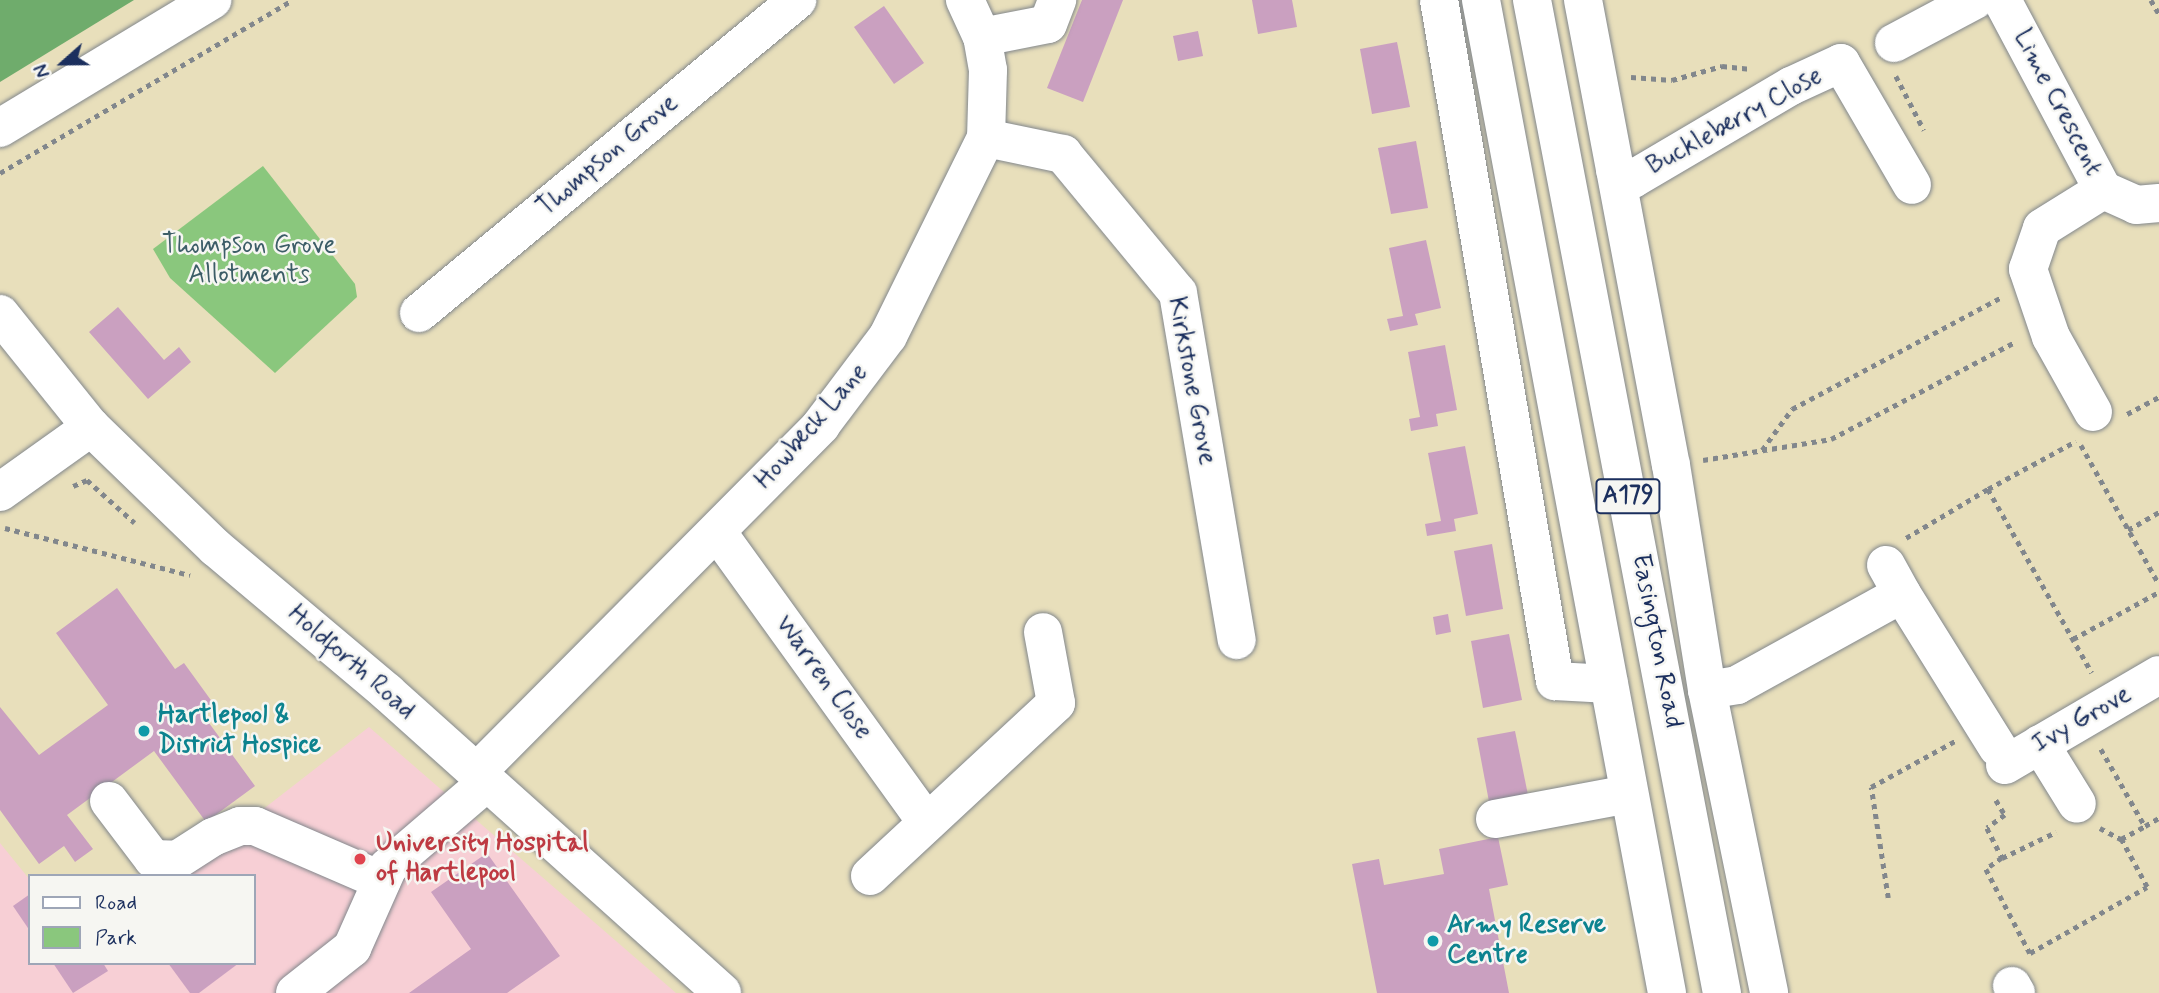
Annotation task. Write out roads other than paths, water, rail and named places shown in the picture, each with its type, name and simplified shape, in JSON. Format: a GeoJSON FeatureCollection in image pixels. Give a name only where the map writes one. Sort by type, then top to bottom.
{"type":"FeatureCollection","features":[{"type":"Feature","properties":{"kind":"main road"},"geometry":{"type":"LineString","coordinates":[[0,128],[212,0]]}},
{"type":"Feature","properties":{"kind":"main road","name":"Thompson Grove"},"geometry":{"type":"LineString","coordinates":[[419,313],[797,0]]}},
{"type":"Feature","properties":{"kind":"main road","name":"Howbeck Lane"},"geometry":{"type":"LineString","coordinates":[[295,993],[352,948],[388,867],[481,778],[821,425],[888,336],[986,138],[988,70],[982,37],[965,0]]}},
{"type":"Feature","properties":{"kind":"main road"},"geometry":{"type":"LineString","coordinates":[[982,37],[1048,24],[1057,0]]}},
{"type":"Feature","properties":{"kind":"main road"},"geometry":{"type":"LineString","coordinates":[[1439,0],[1555,681],[1609,684]]}},
{"type":"Feature","properties":{"kind":"main road","name":"Easington Road"},"geometry":{"type":"LineString","coordinates":[[1481,0],[1667,993]]}},
{"type":"Feature","properties":{"kind":"main road","name":"Easington Road"},"geometry":{"type":"LineString","coordinates":[[1532,0],[1722,993]]}},
{"type":"Feature","properties":{"kind":"main road","name":"Easington Road"},"geometry":{"type":"LineString","coordinates":[[1583,0],[1671,465],[1707,690],[1769,993]]}},
{"type":"Feature","properties":{"kind":"main road"},"geometry":{"type":"LineString","coordinates":[[1841,63],[1888,50],[1975,0]]}},
{"type":"Feature","properties":{"kind":"main road","name":"Lime Crescent"},"geometry":{"type":"LineString","coordinates":[[2002,0],[2103,190],[2136,205],[2159,203]]}},
{"type":"Feature","properties":{"kind":"main road","name":"Buckleberry Close"},"geometry":{"type":"LineString","coordinates":[[1615,170],[1633,179],[1791,86],[1841,63],[1912,185]]}},
{"type":"Feature","properties":{"kind":"main road","name":"Kirkstone Grove"},"geometry":{"type":"LineString","coordinates":[[986,138],[1063,154],[1178,293],[1237,640]]}},
{"type":"Feature","properties":{"kind":"main road"},"geometry":{"type":"LineString","coordinates":[[2086,426],[2028,269],[2042,228],[2103,190]]}},
{"type":"Feature","properties":{"kind":"main road","name":"Holdforth Road"},"geometry":{"type":"LineString","coordinates":[[0,314],[91,427],[216,548],[481,778],[722,993]]}},
{"type":"Feature","properties":{"kind":"main road"},"geometry":{"type":"LineString","coordinates":[[1,510],[91,427]]}},
{"type":"Feature","properties":{"kind":"main road","name":"Warren Close"},"geometry":{"type":"LineString","coordinates":[[718,533],[927,823]]}},
{"type":"Feature","properties":{"kind":"main road","name":"Ivy Grove"},"geometry":{"type":"LineString","coordinates":[[1707,690],[1737,685],[1897,566],[1995,756],[2040,744],[2159,675]]}},
{"type":"Feature","properties":{"kind":"main road"},"geometry":{"type":"LineString","coordinates":[[870,876],[1056,703],[1043,632]]}},
{"type":"Feature","properties":{"kind":"main road"},"geometry":{"type":"LineString","coordinates":[[2040,744],[2077,804]]}},
{"type":"Feature","properties":{"kind":"main road"},"geometry":{"type":"LineString","coordinates":[[1495,819],[1684,786]]}},
{"type":"Feature","properties":{"kind":"main road"},"geometry":{"type":"LineString","coordinates":[[109,801],[153,859],[177,860],[213,837],[240,826],[255,826],[382,881]]}},
{"type":"Feature","properties":{"kind":"place","name":"Hartlepool & District Hospice"},"geometry":{"type":"Point","coordinates":[144,731]}},
{"type":"Feature","properties":{"kind":"place","name":"University Hospital of Hartlepool"},"geometry":{"type":"Point","coordinates":[360,859]}},
{"type":"Feature","properties":{"kind":"place","name":"Army Reserve Centre"},"geometry":{"type":"Point","coordinates":[1433,941]}},
{"type":"Feature","properties":{"kind":"park label","name":"Thompson Grove Allotments"},"geometry":{"type":"Point","coordinates":[249,261]}}]}
